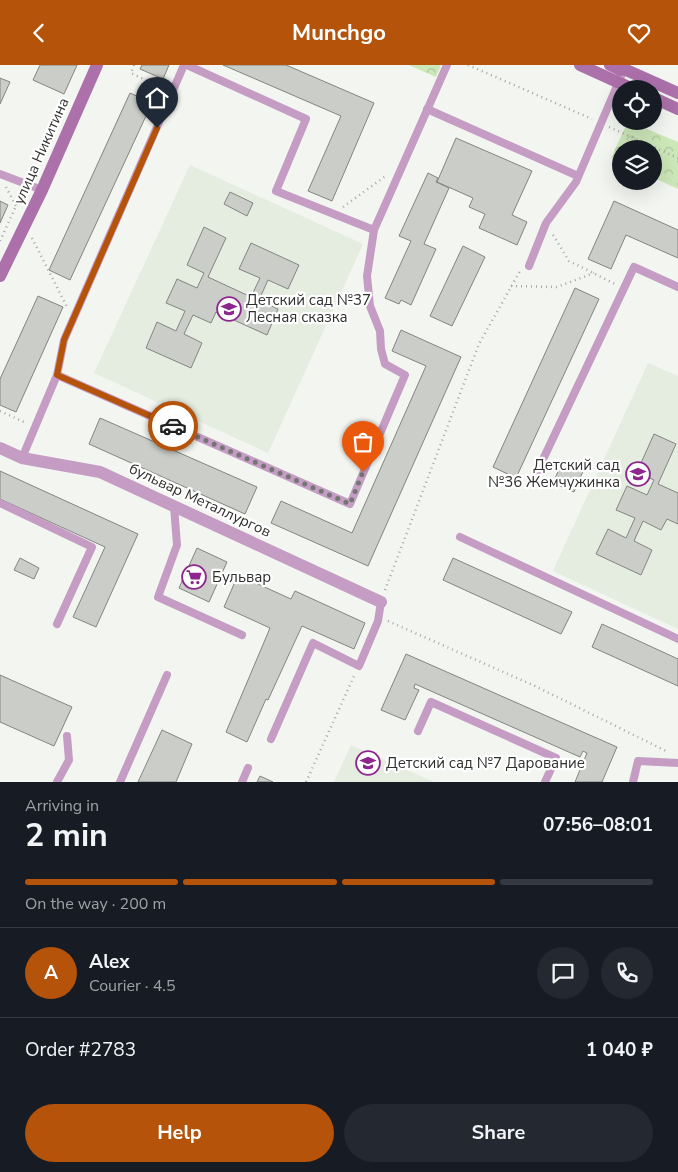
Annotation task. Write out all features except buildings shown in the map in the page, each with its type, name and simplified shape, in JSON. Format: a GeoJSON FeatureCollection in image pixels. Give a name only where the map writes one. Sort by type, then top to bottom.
{"type":"FeatureCollection","features":[{"type":"Feature","properties":{"kind":"street","name":"улица Никитина"},"geometry":{"type":"LineString","coordinates":[[0,276],[42,190],[97,65]]}},
{"type":"Feature","properties":{"kind":"street"},"geometry":{"type":"LineString","coordinates":[[580,65],[613,80]]}},
{"type":"Feature","properties":{"kind":"street"},"geometry":{"type":"LineString","coordinates":[[610,65],[620,70],[625,67],[678,93]]}},
{"type":"Feature","properties":{"kind":"street"},"geometry":{"type":"LineString","coordinates":[[662,102],[678,109]]}},
{"type":"Feature","properties":{"kind":"street","name":"бульвар Металлургов"},"geometry":{"type":"LineString","coordinates":[[0,448],[22,458],[100,472],[381,602]]}},
{"type":"Feature","properties":{"kind":"lane"},"geometry":{"type":"LineString","coordinates":[[22,458],[57,375],[64,340],[73,318],[186,65],[306,119],[276,191],[374,230]]}},
{"type":"Feature","properties":{"kind":"lane"},"geometry":{"type":"LineString","coordinates":[[57,375],[350,504],[405,375],[385,364],[381,349],[380,331],[370,306],[367,276],[374,230],[447,65]]}},
{"type":"Feature","properties":{"kind":"lane"},"geometry":{"type":"LineString","coordinates":[[621,80],[625,67]]}},
{"type":"Feature","properties":{"kind":"lane"},"geometry":{"type":"LineString","coordinates":[[529,266],[546,223],[578,175],[612,99]]}},
{"type":"Feature","properties":{"kind":"lane"},"geometry":{"type":"LineString","coordinates":[[427,109],[578,175]]}},
{"type":"Feature","properties":{"kind":"lane"},"geometry":{"type":"LineString","coordinates":[[0,174],[42,190]]}},
{"type":"Feature","properties":{"kind":"lane"},"geometry":{"type":"LineString","coordinates":[[537,472],[634,267],[678,287]]}},
{"type":"Feature","properties":{"kind":"lane"},"geometry":{"type":"LineString","coordinates":[[0,503],[92,547],[57,624]]}},
{"type":"Feature","properties":{"kind":"lane"},"geometry":{"type":"LineString","coordinates":[[174,506],[177,545],[158,597],[242,635]]}},
{"type":"Feature","properties":{"kind":"lane"},"geometry":{"type":"LineString","coordinates":[[460,537],[678,639]]}},
{"type":"Feature","properties":{"kind":"lane"},"geometry":{"type":"LineString","coordinates":[[271,739],[313,643],[359,665],[378,621],[381,602]]}},
{"type":"Feature","properties":{"kind":"lane"},"geometry":{"type":"LineString","coordinates":[[120,782],[168,675]]}},
{"type":"Feature","properties":{"kind":"lane"},"geometry":{"type":"LineString","coordinates":[[418,731],[431,702],[556,759],[545,782]]}},
{"type":"Feature","properties":{"kind":"lane"},"geometry":{"type":"LineString","coordinates":[[57,782],[68,760],[67,736]]}},
{"type":"Feature","properties":{"kind":"lane"},"geometry":{"type":"LineString","coordinates":[[633,782],[638,761],[678,764]]}},
{"type":"Feature","properties":{"kind":"lane"},"geometry":{"type":"LineString","coordinates":[[242,782],[248,768]]}},
{"type":"Feature","properties":{"kind":"path"},"geometry":{"type":"LineString","coordinates":[[134,65],[131,73],[172,93]]}},
{"type":"Feature","properties":{"kind":"path"},"geometry":{"type":"LineString","coordinates":[[468,65],[678,158]]}},
{"type":"Feature","properties":{"kind":"path"},"geometry":{"type":"LineString","coordinates":[[0,241],[63,108]]}},
{"type":"Feature","properties":{"kind":"path"},"geometry":{"type":"LineString","coordinates":[[334,214],[404,163]]}},
{"type":"Feature","properties":{"kind":"path"},"geometry":{"type":"LineString","coordinates":[[4,182],[73,318]]}},
{"type":"Feature","properties":{"kind":"path"},"geometry":{"type":"LineString","coordinates":[[546,223],[569,261],[624,288]]}},
{"type":"Feature","properties":{"kind":"path"},"geometry":{"type":"LineString","coordinates":[[520,270],[479,344],[381,602],[389,623],[535,686],[669,753]]}},
{"type":"Feature","properties":{"kind":"path"},"geometry":{"type":"LineString","coordinates":[[512,286],[557,287],[594,273]]}},
{"type":"Feature","properties":{"kind":"path"},"geometry":{"type":"LineString","coordinates":[[0,411],[35,427]]}},
{"type":"Feature","properties":{"kind":"path"},"geometry":{"type":"LineString","coordinates":[[306,782],[359,665]]}},
{"type":"Feature","properties":{"kind":"shaded area","name":"Детский сад №37 Лесная сказка"},"geometry":{"type":"Polygon","coordinates":[[[190,165],[363,244],[268,453],[94,373],[190,165]]]}},
{"type":"Feature","properties":{"kind":"shaded area","name":"Детский сад №36 Жемчужинка"},"geometry":{"type":"Polygon","coordinates":[[[648,363],[678,376],[678,629],[553,571],[648,363]]]}},
{"type":"Feature","properties":{"kind":"shaded area","name":"Детский сад №7 Дарование"},"geometry":{"type":"Polygon","coordinates":[[[351,745],[434,782],[334,782],[351,745]]]}},
{"type":"Feature","properties":{"kind":"green space"},"geometry":{"type":"Polygon","coordinates":[[[409,65],[441,65],[436,77],[409,65]]]}},
{"type":"Feature","properties":{"kind":"green space"},"geometry":{"type":"Polygon","coordinates":[[[624,130],[649,130],[678,142],[678,189],[662,182],[662,140],[619,140],[624,130]]]}},
{"type":"Feature","properties":{"kind":"way so far"},"geometry":{"type":"LineString","coordinates":[[173,426],[350,504],[363,472]]}},
{"type":"Feature","properties":{"kind":"place","name":"Детский сад №37 Лесная сказка"},"geometry":{"type":"Point","coordinates":[229,309]}},
{"type":"Feature","properties":{"kind":"place","name":"Детский сад №36 Жемчужинка"},"geometry":{"type":"Point","coordinates":[638,474]}},
{"type":"Feature","properties":{"kind":"place","name":"Бульвар"},"geometry":{"type":"Point","coordinates":[194,577]}},
{"type":"Feature","properties":{"kind":"place","name":"Детский сад №7 Дарование"},"geometry":{"type":"Point","coordinates":[368,763]}},
{"type":"Feature","properties":{"kind":"route"},"geometry":{"type":"LineString","coordinates":[[157,128],[64,340],[57,375],[173,426]]}}]}
